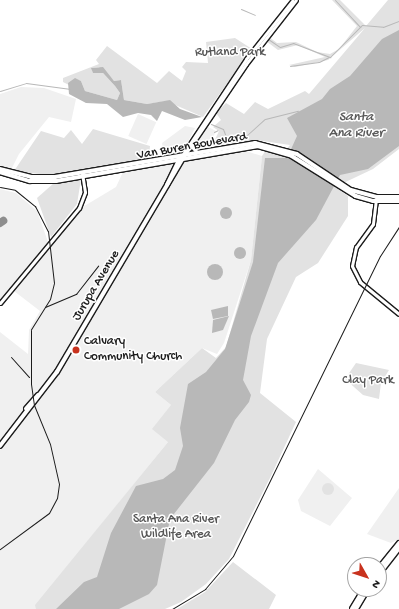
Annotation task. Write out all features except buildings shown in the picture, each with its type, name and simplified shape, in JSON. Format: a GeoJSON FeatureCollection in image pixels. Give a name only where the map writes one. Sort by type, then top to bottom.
{"type":"FeatureCollection","features":[{"type":"Feature","properties":{"kind":"main road","name":"Jurupa Avenue"},"geometry":{"type":"LineString","coordinates":[[167,185],[175,168],[208,114],[294,0]]}},
{"type":"Feature","properties":{"kind":"main road","name":"Jurupa Avenue"},"geometry":{"type":"LineString","coordinates":[[0,446],[39,394],[119,271],[183,155],[191,145],[200,126],[294,0]]}},
{"type":"Feature","properties":{"kind":"main road","name":"Van Buren Boulevard"},"geometry":{"type":"LineString","coordinates":[[0,172],[41,182],[161,161],[201,150],[248,143],[283,150],[334,182],[376,199],[399,201]]}},
{"type":"Feature","properties":{"kind":"main road"},"geometry":{"type":"LineString","coordinates":[[191,145],[192,149],[201,150]]}},
{"type":"Feature","properties":{"kind":"main road","name":"Van Buren Boulevard"},"geometry":{"type":"LineString","coordinates":[[0,169],[42,178],[83,175],[183,155],[243,146],[283,150]]}},
{"type":"Feature","properties":{"kind":"main road"},"geometry":{"type":"LineString","coordinates":[[161,161],[173,162],[175,168]]}},
{"type":"Feature","properties":{"kind":"main road"},"geometry":{"type":"LineString","coordinates":[[0,303],[71,217],[84,189],[83,175]]}},
{"type":"Feature","properties":{"kind":"main road","name":"Van Buren Boulevard"},"geometry":{"type":"LineString","coordinates":[[376,199],[399,197]]}},
{"type":"Feature","properties":{"kind":"main road"},"geometry":{"type":"LineString","coordinates":[[376,199],[372,227],[356,247],[352,266],[360,282],[399,314]]}},
{"type":"Feature","properties":{"kind":"main road"},"geometry":{"type":"LineString","coordinates":[[0,306],[4,299]]}},
{"type":"Feature","properties":{"kind":"main road"},"geometry":{"type":"LineString","coordinates":[[387,563],[397,549],[399,543]]}},
{"type":"Feature","properties":{"kind":"main road"},"geometry":{"type":"LineString","coordinates":[[387,560],[397,549]]}},
{"type":"Feature","properties":{"kind":"main road"},"geometry":{"type":"LineString","coordinates":[[352,609],[359,597]]}},
{"type":"Feature","properties":{"kind":"main road"},"geometry":{"type":"LineString","coordinates":[[356,609],[363,597]]}},
{"type":"Feature","properties":{"kind":"shaded area"},"geometry":{"type":"Polygon","coordinates":[[[21,87],[44,88],[76,99],[71,122],[49,117],[19,154],[11,170],[0,166],[0,94],[21,87]]]}},
{"type":"Feature","properties":{"kind":"shaded area"},"geometry":{"type":"Polygon","coordinates":[[[138,114],[156,122],[147,144],[128,136],[138,114]]]}},
{"type":"Feature","properties":{"kind":"shaded area"},"geometry":{"type":"Polygon","coordinates":[[[185,126],[195,128],[183,151],[164,155],[162,143],[185,126]]]}},
{"type":"Feature","properties":{"kind":"shaded area"},"geometry":{"type":"Polygon","coordinates":[[[206,126],[216,131],[210,144],[196,146],[206,126]]]}},
{"type":"Feature","properties":{"kind":"shaded area"},"geometry":{"type":"Polygon","coordinates":[[[246,151],[262,156],[251,260],[224,343],[217,354],[202,348],[155,392],[171,405],[168,442],[36,605],[36,609],[0,609],[0,332],[28,354],[29,330],[40,311],[14,291],[81,208],[116,187],[123,172],[246,151]]]}},
{"type":"Feature","properties":{"kind":"shaded area"},"geometry":{"type":"Polygon","coordinates":[[[0,189],[16,193],[37,211],[48,242],[0,301],[0,189]]]}},
{"type":"Feature","properties":{"kind":"shaded area"},"geometry":{"type":"Polygon","coordinates":[[[318,469],[352,498],[330,526],[301,511],[298,500],[318,469]]]}},
{"type":"Feature","properties":{"kind":"shaded area"},"geometry":{"type":"Polygon","coordinates":[[[399,488],[399,539],[391,543],[367,534],[399,488]]]}},
{"type":"Feature","properties":{"kind":"green space","name":"Santa Ana River Wildlife Area"},"geometry":{"type":"Polygon","coordinates":[[[332,0],[340,0],[366,26],[388,0],[399,0],[399,149],[373,169],[335,187],[348,196],[348,216],[318,263],[296,277],[267,339],[260,393],[296,422],[270,478],[229,559],[206,584],[181,602],[165,609],[36,609],[35,605],[168,442],[152,429],[171,405],[155,392],[202,348],[216,358],[226,347],[251,260],[262,156],[266,150],[285,151],[290,145],[256,140],[212,146],[219,131],[213,127],[221,120],[216,113],[226,103],[244,114],[255,102],[268,109],[305,91],[309,94],[365,28],[328,60],[295,67],[289,65],[325,57],[298,45],[278,50],[266,41],[269,37],[277,43],[296,42],[317,52],[330,54],[339,49],[357,26],[332,0]]]}},
{"type":"Feature","properties":{"kind":"green space","name":"Rutland Park"},"geometry":{"type":"Polygon","coordinates":[[[235,38],[252,49],[203,117],[166,101],[147,104],[124,100],[121,80],[114,81],[99,67],[92,68],[93,73],[103,73],[115,86],[120,93],[117,100],[85,91],[81,81],[75,79],[69,85],[63,82],[63,78],[99,64],[96,60],[107,46],[157,83],[169,71],[182,81],[186,71],[182,67],[186,62],[208,63],[206,42],[235,38]]]}},
{"type":"Feature","properties":{"kind":"green space"},"geometry":{"type":"Polygon","coordinates":[[[93,129],[150,146],[149,157],[56,176],[14,171],[41,131],[64,138],[71,130],[82,144],[93,129]]]}},
{"type":"Feature","properties":{"kind":"green space"},"geometry":{"type":"Polygon","coordinates":[[[81,179],[77,204],[51,237],[37,198],[54,183],[81,179]]]}},
{"type":"Feature","properties":{"kind":"green space","name":"Clay Park"},"geometry":{"type":"Polygon","coordinates":[[[356,363],[389,370],[381,383],[379,399],[363,395],[345,379],[356,363]]]}},
{"type":"Feature","properties":{"kind":"green space"},"geometry":{"type":"Polygon","coordinates":[[[330,483],[333,484],[333,494],[326,495],[323,494],[322,487],[323,484],[330,483]]]}},
{"type":"Feature","properties":{"kind":"green space"},"geometry":{"type":"Polygon","coordinates":[[[233,562],[276,595],[269,609],[177,609],[205,592],[233,562]]]}},
{"type":"Feature","properties":{"kind":"water","name":"Santa Ana River"},"geometry":{"type":"Polygon","coordinates":[[[399,30],[399,146],[368,169],[340,175],[316,220],[278,263],[251,336],[243,380],[251,395],[249,402],[235,420],[214,463],[170,519],[157,585],[149,594],[119,609],[56,609],[84,582],[97,577],[111,533],[136,486],[163,479],[175,470],[183,446],[180,428],[188,384],[206,372],[225,349],[253,262],[265,158],[287,158],[297,136],[287,118],[322,99],[330,89],[350,76],[382,39],[399,30]]]}},
{"type":"Feature","properties":{"kind":"water"},"geometry":{"type":"Polygon","coordinates":[[[103,67],[114,81],[121,80],[124,100],[147,104],[170,100],[180,109],[202,117],[185,120],[162,111],[157,121],[151,115],[138,113],[123,117],[107,104],[86,103],[69,94],[68,83],[75,78],[81,81],[85,91],[117,100],[120,93],[115,86],[103,73],[93,73],[91,68],[103,67]]]}},
{"type":"Feature","properties":{"kind":"water"},"geometry":{"type":"Polygon","coordinates":[[[224,207],[228,207],[232,213],[228,219],[224,219],[220,215],[220,211],[224,207]]]}},
{"type":"Feature","properties":{"kind":"water"},"geometry":{"type":"Polygon","coordinates":[[[240,247],[244,249],[246,253],[244,257],[240,259],[236,257],[234,253],[236,249],[240,247]]]}},
{"type":"Feature","properties":{"kind":"water"},"geometry":{"type":"Polygon","coordinates":[[[212,264],[218,264],[223,269],[221,278],[218,280],[212,280],[207,275],[207,269],[212,264]]]}},
{"type":"Feature","properties":{"kind":"water"},"geometry":{"type":"Polygon","coordinates":[[[228,306],[228,316],[213,319],[211,310],[228,306]]]}},
{"type":"Feature","properties":{"kind":"water"},"geometry":{"type":"Polygon","coordinates":[[[229,316],[223,330],[212,333],[213,320],[229,316]]]}},
{"type":"Feature","properties":{"kind":"waterway"},"geometry":{"type":"LineString","coordinates":[[335,0],[360,27]]}},
{"type":"Feature","properties":{"kind":"waterway"},"geometry":{"type":"LineString","coordinates":[[241,9],[255,15]]}},
{"type":"Feature","properties":{"kind":"waterway"},"geometry":{"type":"LineString","coordinates":[[268,39],[280,47],[293,43],[330,57],[362,25],[383,27],[399,21]]}},
{"type":"Feature","properties":{"kind":"waterway"},"geometry":{"type":"LineString","coordinates":[[290,66],[319,62],[329,57]]}},
{"type":"Feature","properties":{"kind":"waterway"},"geometry":{"type":"LineString","coordinates":[[0,91],[26,83],[71,89]]}},
{"type":"Feature","properties":{"kind":"waterway"},"geometry":{"type":"LineString","coordinates":[[211,124],[223,129],[226,137],[247,135],[265,119],[298,111]]}},
{"type":"Feature","properties":{"kind":"waterway"},"geometry":{"type":"LineString","coordinates":[[214,132],[218,130]]}},
{"type":"Feature","properties":{"kind":"railway"},"geometry":{"type":"LineString","coordinates":[[0,187],[15,190],[35,206],[48,231],[54,283],[50,299],[31,330],[31,384],[34,405],[50,444],[59,484],[57,498],[49,513],[0,549]]}},
{"type":"Feature","properties":{"kind":"railway"},"geometry":{"type":"LineString","coordinates":[[172,609],[205,589],[233,556],[380,256],[399,227]]}},
{"type":"Feature","properties":{"kind":"railway"},"geometry":{"type":"LineString","coordinates":[[45,307],[76,294],[98,266]]}},
{"type":"Feature","properties":{"kind":"railway"},"geometry":{"type":"LineString","coordinates":[[11,357],[29,377]]}},
{"type":"Feature","properties":{"kind":"place","name":"Calvary Community Church"},"geometry":{"type":"Point","coordinates":[76,350]}}]}
